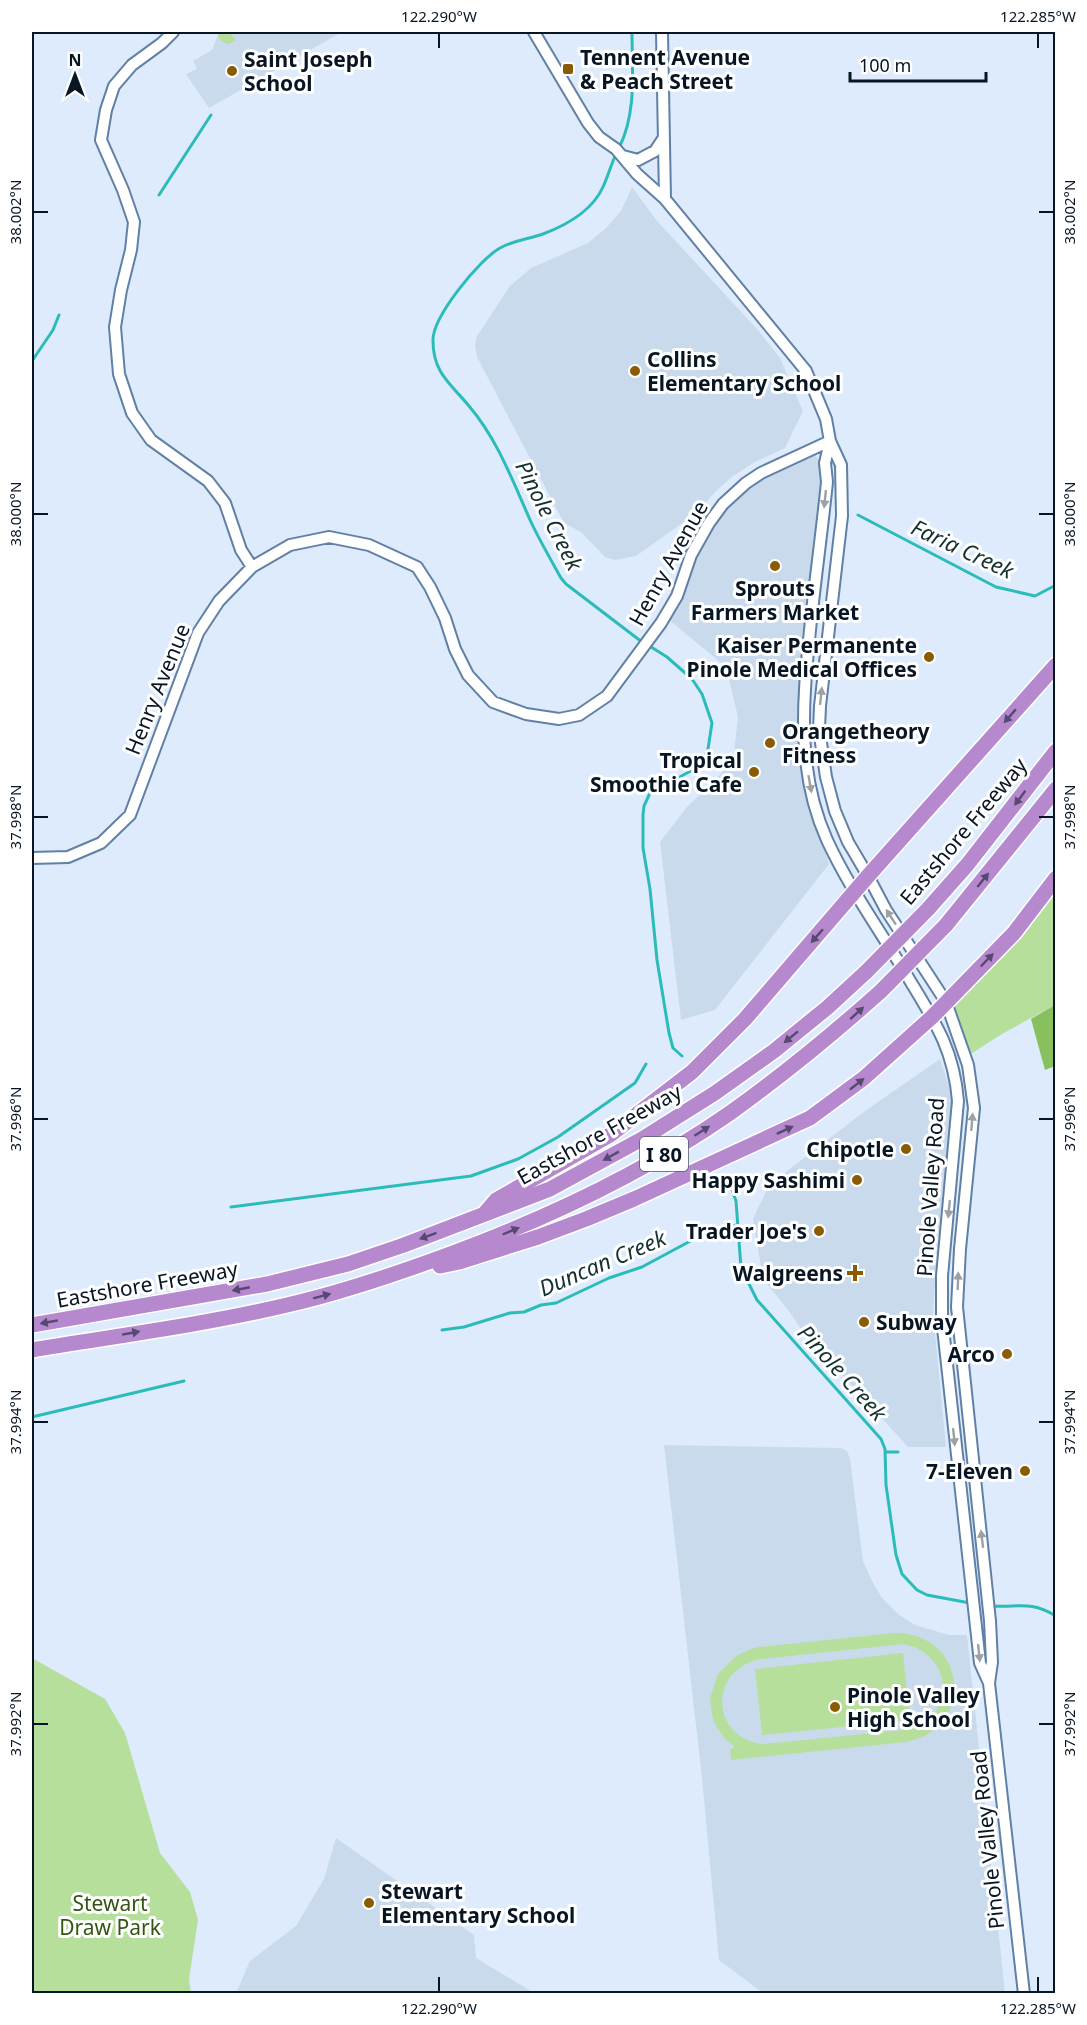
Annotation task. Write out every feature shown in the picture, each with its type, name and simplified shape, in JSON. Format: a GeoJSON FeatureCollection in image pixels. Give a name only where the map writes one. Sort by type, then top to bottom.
{"type":"FeatureCollection","features":[{"type":"Feature","properties":{"kind":"highway"},"geometry":{"type":"LineString","coordinates":[[483,1215],[496,1200],[519,1185],[565,1162],[610,1135],[692,1072],[746,1019],[868,876],[1056,665]]}},
{"type":"Feature","properties":{"kind":"highway","name":"Eastshore Freeway"},"geometry":{"type":"LineString","coordinates":[[32,1325],[267,1284],[348,1264],[550,1189],[642,1139],[715,1093],[774,1051],[828,1007],[867,971],[928,909],[967,865],[1056,751]]}},
{"type":"Feature","properties":{"kind":"highway","name":"Eastshore Freeway"},"geometry":{"type":"LineString","coordinates":[[32,1350],[286,1305],[349,1288],[417,1267],[559,1211],[646,1165],[729,1114],[787,1071],[881,991],[946,925],[1056,789]]}},
{"type":"Feature","properties":{"kind":"highway"},"geometry":{"type":"LineString","coordinates":[[417,1267],[459,1262],[538,1237],[634,1199],[810,1118],[864,1078],[932,1017],[1014,933],[1056,878]]}},
{"type":"Feature","properties":{"kind":"main road"},"geometry":{"type":"LineString","coordinates":[[173,32],[132,65],[114,86],[106,110],[101,141],[123,190],[134,222],[131,250],[115,327],[119,374],[132,413],[151,440],[208,481],[225,503],[241,550],[252,567]]}},
{"type":"Feature","properties":{"kind":"main road","name":"Pinole Valley Road"},"geometry":{"type":"LineString","coordinates":[[534,32],[588,123],[665,199],[806,371],[826,419],[830,441],[841,465],[842,516],[819,729],[826,777],[835,811],[848,842],[886,910],[946,1002],[968,1065],[973,1103],[957,1307],[990,1621],[992,1662],[989,1683],[1024,1994]]}},
{"type":"Feature","properties":{"kind":"main road"},"geometry":{"type":"LineString","coordinates":[[662,32],[665,199]]}},
{"type":"Feature","properties":{"kind":"main road"},"geometry":{"type":"LineString","coordinates":[[622,156],[638,160],[655,151],[664,138]]}},
{"type":"Feature","properties":{"kind":"main road","name":"Henry Avenue"},"geometry":{"type":"LineString","coordinates":[[32,858],[68,857],[101,843],[130,815],[198,633],[219,601],[252,567],[290,545],[329,537],[369,544],[417,567],[445,618],[455,649],[468,675],[493,702],[526,714],[559,719],[579,715],[607,696],[661,624],[676,596],[691,555],[723,504],[761,473],[830,441]]}},
{"type":"Feature","properties":{"kind":"main road","name":"Pinole Valley Road"},"geometry":{"type":"LineString","coordinates":[[830,441],[825,463],[827,482],[802,715],[803,746],[813,799],[827,838],[945,1040],[955,1073],[958,1101],[942,1276],[942,1319],[980,1663],[989,1683]]}},
{"type":"Feature","properties":{"kind":"shaded area","name":"Saint Joseph School"},"geometry":{"type":"Polygon","coordinates":[[[219,32],[342,32],[209,108],[186,74],[197,69],[193,61],[212,50],[219,32]]]}},
{"type":"Feature","properties":{"kind":"shaded area","name":"Collins Elementary School"},"geometry":{"type":"Polygon","coordinates":[[[632,187],[657,221],[757,329],[780,358],[803,411],[785,448],[755,462],[733,476],[698,512],[636,556],[615,560],[605,557],[581,532],[564,523],[477,357],[475,345],[477,336],[510,286],[531,268],[588,243],[621,211],[632,187]]]}},
{"type":"Feature","properties":{"kind":"shaded area"},"geometry":{"type":"Polygon","coordinates":[[[815,455],[823,464],[800,723],[805,789],[829,864],[715,1010],[681,1020],[660,842],[687,807],[733,762],[738,717],[726,667],[669,620],[710,527],[756,479],[815,455]]]}},
{"type":"Feature","properties":{"kind":"shaded area"},"geometry":{"type":"Polygon","coordinates":[[[940,1059],[949,1086],[952,1107],[938,1237],[933,1312],[946,1447],[908,1447],[803,1332],[763,1279],[753,1219],[769,1185],[865,1111],[940,1059]]]}},
{"type":"Feature","properties":{"kind":"shaded area","name":"Pinole Valley High School"},"geometry":{"type":"Polygon","coordinates":[[[664,1445],[841,1448],[847,1451],[850,1459],[863,1561],[882,1598],[898,1614],[915,1625],[949,1635],[967,1635],[1005,1993],[763,1993],[719,1960],[702,1778],[664,1445]]]}},
{"type":"Feature","properties":{"kind":"shaded area","name":"Stewart Elementary School"},"geometry":{"type":"Polygon","coordinates":[[[336,1838],[474,1935],[476,1958],[534,1993],[236,1993],[250,1961],[296,1926],[324,1879],[336,1838]]]}},
{"type":"Feature","properties":{"kind":"green space"},"geometry":{"type":"Polygon","coordinates":[[[220,32],[229,32],[236,40],[228,44],[221,41],[218,36],[220,32]]]}},
{"type":"Feature","properties":{"kind":"green space"},"geometry":{"type":"Polygon","coordinates":[[[1055,878],[1055,1005],[966,1057],[946,1002],[1055,878]]]}},
{"type":"Feature","properties":{"kind":"green space"},"geometry":{"type":"Polygon","coordinates":[[[1055,1005],[1055,1066],[1045,1070],[1031,1019],[1055,1005]]]}},
{"type":"Feature","properties":{"kind":"green space"},"geometry":{"type":"Polygon","coordinates":[[[894,1633],[918,1637],[937,1648],[949,1663],[954,1682],[953,1701],[944,1719],[929,1733],[906,1742],[731,1760],[730,1749],[735,1747],[724,1738],[715,1724],[710,1698],[718,1674],[736,1656],[759,1647],[894,1633]],[[903,1644],[761,1659],[744,1665],[732,1676],[724,1689],[722,1703],[725,1717],[733,1730],[746,1739],[763,1744],[904,1730],[921,1724],[934,1714],[941,1701],[943,1687],[940,1673],[933,1660],[920,1650],[903,1644]]]}},
{"type":"Feature","properties":{"kind":"green space"},"geometry":{"type":"Polygon","coordinates":[[[903,1653],[910,1720],[762,1735],[755,1669],[903,1653]]]}},
{"type":"Feature","properties":{"kind":"green space","name":"Stewart Draw Park"},"geometry":{"type":"Polygon","coordinates":[[[32,1658],[105,1699],[125,1733],[160,1853],[190,1892],[198,1920],[189,1979],[191,1993],[32,1993],[32,1658]]]}},
{"type":"Feature","properties":{"kind":"waterway","name":"Pinole Creek"},"geometry":{"type":"LineString","coordinates":[[619,148],[625,134],[631,106],[632,32]]}},
{"type":"Feature","properties":{"kind":"waterway"},"geometry":{"type":"LineString","coordinates":[[159,195],[211,115]]}},
{"type":"Feature","properties":{"kind":"waterway","name":"Pinole Creek"},"geometry":{"type":"LineString","coordinates":[[616,154],[603,187],[586,210],[570,222],[552,230],[500,248],[481,264],[448,304],[440,318],[433,341],[436,362],[440,370],[488,433],[504,462],[534,529],[561,578],[642,642]]}},
{"type":"Feature","properties":{"kind":"waterway"},"geometry":{"type":"LineString","coordinates":[[32,361],[53,330],[59,315]]}},
{"type":"Feature","properties":{"kind":"waterway","name":"Faria Creek"},"geometry":{"type":"LineString","coordinates":[[858,515],[996,587],[1035,596],[1056,585]]}},
{"type":"Feature","properties":{"kind":"waterway","name":"Pinole Creek"},"geometry":{"type":"LineString","coordinates":[[648,645],[667,657],[692,679],[702,694],[712,723],[708,749],[700,766],[650,793],[643,815],[643,848],[650,889],[657,960],[669,1033],[673,1048],[682,1056]]}},
{"type":"Feature","properties":{"kind":"waterway"},"geometry":{"type":"LineString","coordinates":[[231,1207],[471,1176],[518,1159],[558,1137],[635,1083],[646,1064]]}},
{"type":"Feature","properties":{"kind":"waterway","name":"Pinole Creek"},"geometry":{"type":"LineString","coordinates":[[730,1184],[736,1201],[741,1268],[757,1300],[881,1439],[885,1449],[886,1485],[896,1555],[902,1574],[917,1590],[927,1595],[970,1603]]}},
{"type":"Feature","properties":{"kind":"waterway","name":"Duncan Creek"},"geometry":{"type":"LineString","coordinates":[[442,1330],[464,1327],[510,1313],[524,1312],[541,1305],[556,1303],[609,1278],[642,1267],[709,1231],[737,1225]]}},
{"type":"Feature","properties":{"kind":"waterway","name":"Duncan Creek"},"geometry":{"type":"LineString","coordinates":[[32,1417],[184,1381]]}},
{"type":"Feature","properties":{"kind":"waterway"},"geometry":{"type":"LineString","coordinates":[[885,1452],[898,1452]]}},
{"type":"Feature","properties":{"kind":"waterway","name":"Pinole Creek"},"geometry":{"type":"LineString","coordinates":[[991,1606],[1031,1606],[1056,1616]]}},
{"type":"Feature","properties":{"kind":"place","name":"Tennent Avenue & Peach Street"},"geometry":{"type":"Point","coordinates":[568,69]}},
{"type":"Feature","properties":{"kind":"place","name":"Saint Joseph School"},"geometry":{"type":"Point","coordinates":[232,71]}},
{"type":"Feature","properties":{"kind":"place","name":"Collins Elementary School"},"geometry":{"type":"Point","coordinates":[635,371]}},
{"type":"Feature","properties":{"kind":"place","name":"Sprouts Farmers Market"},"geometry":{"type":"Point","coordinates":[775,566]}},
{"type":"Feature","properties":{"kind":"place","name":"Kaiser Permanente Pinole Medical Offices"},"geometry":{"type":"Point","coordinates":[929,657]}},
{"type":"Feature","properties":{"kind":"place","name":"Orangetheory Fitness"},"geometry":{"type":"Point","coordinates":[770,743]}},
{"type":"Feature","properties":{"kind":"place","name":"Tropical Smoothie Cafe"},"geometry":{"type":"Point","coordinates":[754,772]}},
{"type":"Feature","properties":{"kind":"place","name":"Chipotle"},"geometry":{"type":"Point","coordinates":[906,1149]}},
{"type":"Feature","properties":{"kind":"place","name":"Happy Sashimi"},"geometry":{"type":"Point","coordinates":[857,1180]}},
{"type":"Feature","properties":{"kind":"place","name":"Trader Joe's"},"geometry":{"type":"Point","coordinates":[819,1231]}},
{"type":"Feature","properties":{"kind":"place","name":"Walgreens"},"geometry":{"type":"Point","coordinates":[855,1273]}},
{"type":"Feature","properties":{"kind":"place","name":"Subway"},"geometry":{"type":"Point","coordinates":[864,1322]}},
{"type":"Feature","properties":{"kind":"place","name":"Arco"},"geometry":{"type":"Point","coordinates":[1007,1354]}},
{"type":"Feature","properties":{"kind":"place","name":"7-Eleven"},"geometry":{"type":"Point","coordinates":[1025,1471]}},
{"type":"Feature","properties":{"kind":"place","name":"Pinole Valley High School"},"geometry":{"type":"Point","coordinates":[835,1707]}},
{"type":"Feature","properties":{"kind":"place","name":"Stewart Elementary School"},"geometry":{"type":"Point","coordinates":[369,1903]}}]}
